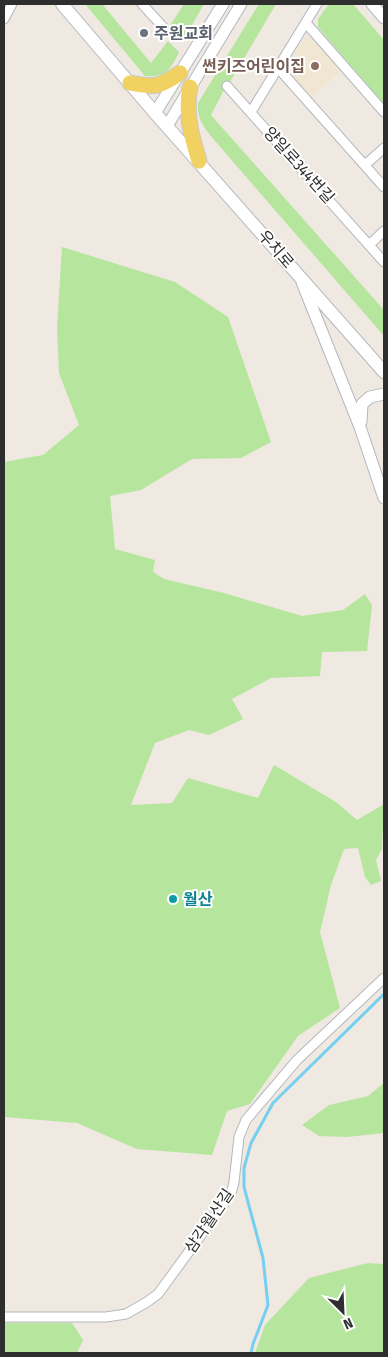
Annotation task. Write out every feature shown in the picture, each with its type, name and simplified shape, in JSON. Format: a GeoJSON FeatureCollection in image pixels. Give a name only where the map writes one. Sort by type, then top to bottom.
{"type":"FeatureCollection","features":[{"type":"Feature","properties":{"kind":"main road","name":"우치로"},"geometry":{"type":"LineString","coordinates":[[62,4],[155,113],[199,160],[384,372]]}},
{"type":"Feature","properties":{"kind":"main road"},"geometry":{"type":"LineString","coordinates":[[130,83],[147,86],[164,84],[180,73]]}},
{"type":"Feature","properties":{"kind":"main road"},"geometry":{"type":"LineString","coordinates":[[190,87],[188,100],[190,132],[199,160]]}},
{"type":"Feature","properties":{"kind":"street"},"geometry":{"type":"LineString","coordinates":[[4,19],[12,4]]}},
{"type":"Feature","properties":{"kind":"street"},"geometry":{"type":"LineString","coordinates":[[142,4],[164,28]]}},
{"type":"Feature","properties":{"kind":"street"},"geometry":{"type":"LineString","coordinates":[[155,113],[223,4]]}},
{"type":"Feature","properties":{"kind":"street"},"geometry":{"type":"LineString","coordinates":[[167,126],[241,4]]}},
{"type":"Feature","properties":{"kind":"street"},"geometry":{"type":"LineString","coordinates":[[251,112],[318,4]]}},
{"type":"Feature","properties":{"kind":"street"},"geometry":{"type":"LineString","coordinates":[[372,4],[384,18]]}},
{"type":"Feature","properties":{"kind":"street"},"geometry":{"type":"LineString","coordinates":[[306,22],[384,112]]}},
{"type":"Feature","properties":{"kind":"street"},"geometry":{"type":"LineString","coordinates":[[279,68],[384,187]]}},
{"type":"Feature","properties":{"kind":"street","name":"양일로344번길"},"geometry":{"type":"LineString","coordinates":[[227,86],[384,262]]}},
{"type":"Feature","properties":{"kind":"street"},"geometry":{"type":"LineString","coordinates":[[365,165],[384,148]]}},
{"type":"Feature","properties":{"kind":"street"},"geometry":{"type":"LineString","coordinates":[[370,245],[384,231]]}},
{"type":"Feature","properties":{"kind":"street"},"geometry":{"type":"LineString","coordinates":[[300,277],[360,426],[384,498]]}},
{"type":"Feature","properties":{"kind":"street"},"geometry":{"type":"LineString","coordinates":[[360,426],[362,404],[370,397],[384,394]]}},
{"type":"Feature","properties":{"kind":"street","name":"삼각월산길"},"geometry":{"type":"LineString","coordinates":[[4,1317],[106,1317],[126,1314],[158,1294],[231,1194],[239,1137],[246,1120],[297,1060],[384,978]]}},
{"type":"Feature","properties":{"kind":"shaded area","name":"썬키즈어린이집"},"geometry":{"type":"Polygon","coordinates":[[[309,35],[341,70],[312,97],[292,75],[291,62],[297,48],[309,35]]]}},
{"type":"Feature","properties":{"kind":"green space"},"geometry":{"type":"Polygon","coordinates":[[[85,4],[102,4],[151,63],[168,41],[179,52],[170,68],[163,74],[145,76],[85,4]]]}},
{"type":"Feature","properties":{"kind":"green space"},"geometry":{"type":"Polygon","coordinates":[[[184,4],[204,4],[182,42],[169,27],[184,4]]]}},
{"type":"Feature","properties":{"kind":"green space"},"geometry":{"type":"Polygon","coordinates":[[[259,4],[276,4],[211,115],[384,310],[384,336],[213,138],[199,117],[198,103],[259,4]]]}},
{"type":"Feature","properties":{"kind":"green space"},"geometry":{"type":"Polygon","coordinates":[[[329,4],[353,4],[384,40],[384,105],[318,27],[318,19],[329,4]]]}},
{"type":"Feature","properties":{"kind":"green space"},"geometry":{"type":"Polygon","coordinates":[[[62,247],[175,282],[228,317],[271,442],[241,458],[192,459],[141,490],[110,496],[115,549],[155,560],[153,572],[164,579],[224,593],[302,616],[343,610],[365,594],[372,605],[367,651],[322,652],[320,676],[271,678],[232,699],[243,719],[209,735],[189,730],[155,743],[131,805],[172,803],[188,778],[258,798],[274,765],[336,802],[357,820],[384,804],[382,849],[376,860],[381,881],[371,885],[365,877],[358,848],[344,849],[331,885],[320,932],[340,1008],[298,1036],[250,1104],[227,1111],[212,1155],[137,1149],[77,1123],[4,1117],[4,462],[43,455],[79,425],[59,373],[57,327],[62,247]]]}},
{"type":"Feature","properties":{"kind":"green space"},"geometry":{"type":"Polygon","coordinates":[[[384,1083],[384,1133],[347,1137],[319,1136],[302,1125],[329,1105],[368,1096],[384,1083]]]}},
{"type":"Feature","properties":{"kind":"green space"},"geometry":{"type":"Polygon","coordinates":[[[368,1263],[384,1264],[384,1353],[255,1353],[265,1325],[309,1278],[368,1263]]]}},
{"type":"Feature","properties":{"kind":"green space"},"geometry":{"type":"Polygon","coordinates":[[[4,1323],[72,1323],[83,1340],[77,1353],[4,1353],[4,1323]]]}},
{"type":"Feature","properties":{"kind":"waterway"},"geometry":{"type":"LineString","coordinates":[[251,1353],[268,1305],[263,1258],[244,1187],[244,1168],[251,1143],[273,1103],[384,994]]}},
{"type":"Feature","properties":{"kind":"place","name":"주원교회"},"geometry":{"type":"Point","coordinates":[144,33]}},
{"type":"Feature","properties":{"kind":"place","name":"썬키즈어린이집"},"geometry":{"type":"Point","coordinates":[315,66]}},
{"type":"Feature","properties":{"kind":"place","name":"월산"},"geometry":{"type":"Point","coordinates":[173,899]}}]}
